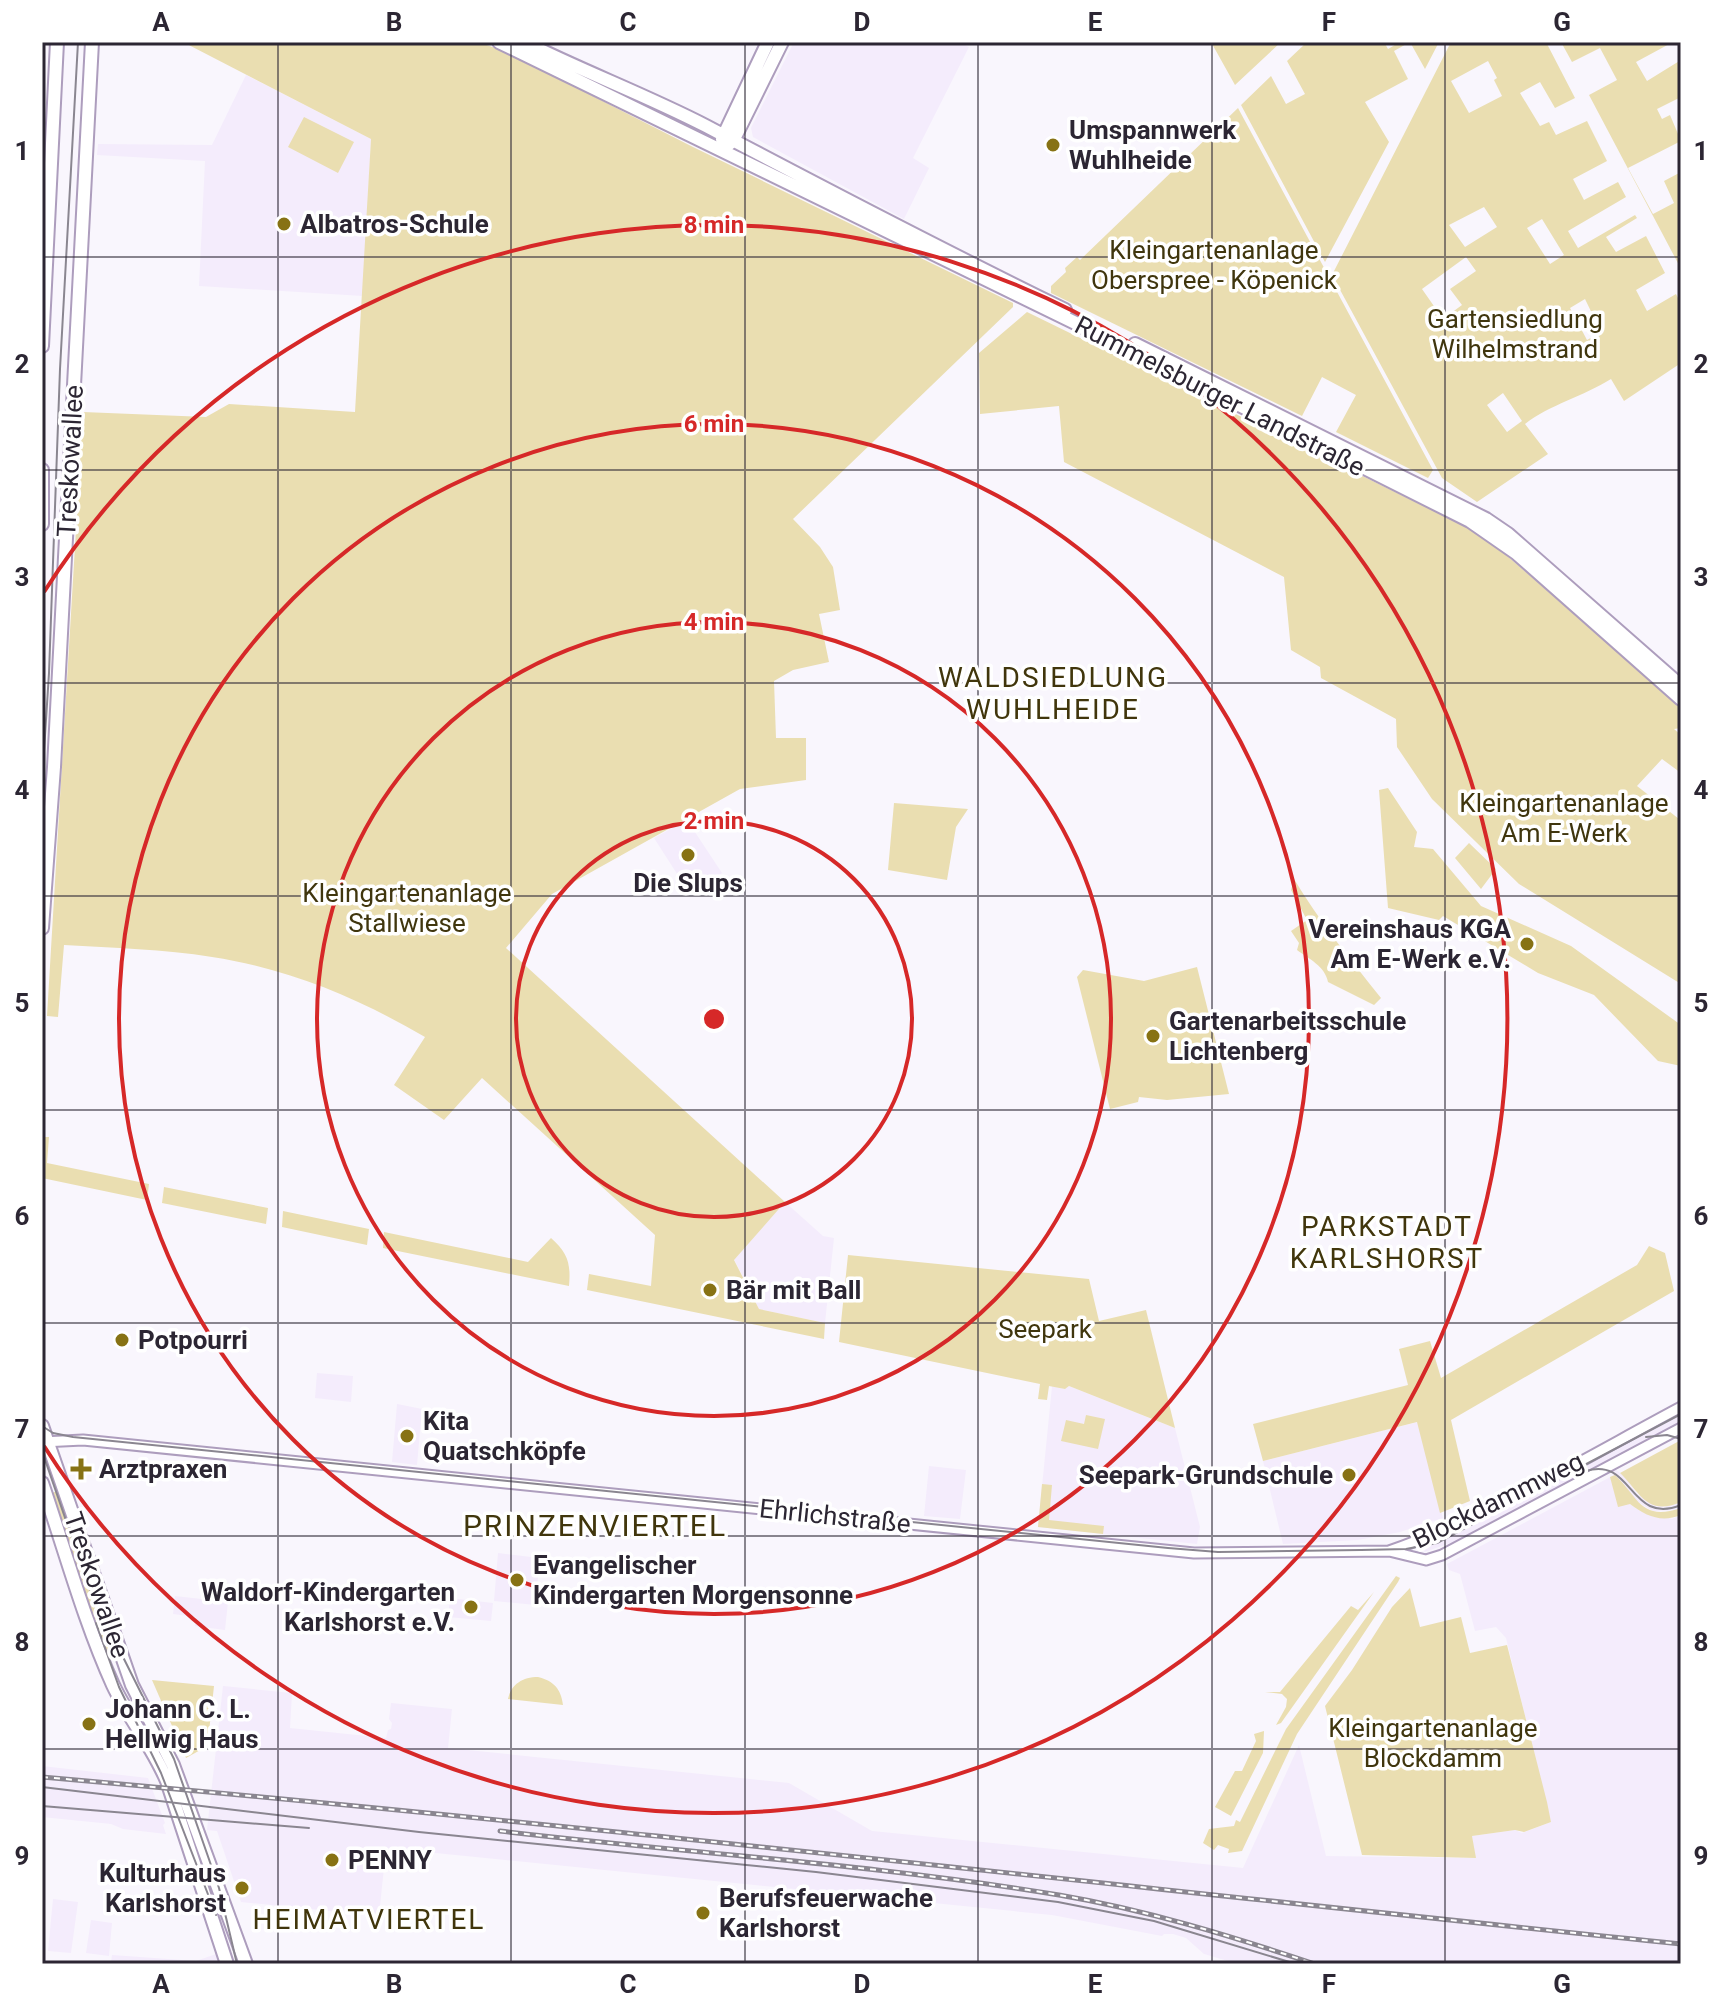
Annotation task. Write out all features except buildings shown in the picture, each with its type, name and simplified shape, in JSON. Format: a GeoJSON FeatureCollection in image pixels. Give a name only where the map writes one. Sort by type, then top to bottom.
{"type":"FeatureCollection","features":[{"type":"Feature","properties":{"kind":"main road"},"geometry":{"type":"LineString","coordinates":[[42,346],[57,42]]}},
{"type":"Feature","properties":{"kind":"main road","name":"Treskowallee"},"geometry":{"type":"LineString","coordinates":[[42,928],[92,42]]}},
{"type":"Feature","properties":{"kind":"main road","name":"Rummelsburger Landstraße"},"geometry":{"type":"LineString","coordinates":[[499,42],[1096,333],[1470,521],[1516,553],[1681,699]]}},
{"type":"Feature","properties":{"kind":"main road","name":"Rummelsburger Landstraße"},"geometry":{"type":"LineString","coordinates":[[524,42],[571,65],[612,80],[934,246],[1486,519],[1530,553],[1681,686]]}},
{"type":"Feature","properties":{"kind":"main road"},"geometry":{"type":"LineString","coordinates":[[728,138],[768,42]]}},
{"type":"Feature","properties":{"kind":"main road"},"geometry":{"type":"LineString","coordinates":[[721,151],[782,42]]}},
{"type":"Feature","properties":{"kind":"main road","name":"Treskowallee"},"geometry":{"type":"LineString","coordinates":[[42,470],[42,524]]}},
{"type":"Feature","properties":{"kind":"main road","name":"Treskowallee"},"geometry":{"type":"LineString","coordinates":[[42,1426],[45,1442],[132,1685],[173,1765],[246,1964]]}},
{"type":"Feature","properties":{"kind":"main road","name":"Treskowallee"},"geometry":{"type":"LineString","coordinates":[[42,1483],[106,1668],[167,1781],[227,1964]]}},
{"type":"Feature","properties":{"kind":"street","name":"Blockdammweg"},"geometry":{"type":"LineString","coordinates":[[1389,1551],[1499,1504],[1681,1407]]}},
{"type":"Feature","properties":{"kind":"street","name":"Blockdammweg"},"geometry":{"type":"LineString","coordinates":[[1389,1551],[1418,1560],[1442,1555],[1681,1428]]}},
{"type":"Feature","properties":{"kind":"street","name":"Ehrlichstraße"},"geometry":{"type":"LineString","coordinates":[[45,1442],[83,1440],[1194,1553],[1389,1551]]}},
{"type":"Feature","properties":{"kind":"shaded area"},"geometry":{"type":"Polygon","coordinates":[[[794,42],[959,42],[969,47],[913,158],[929,168],[904,219],[753,137],[751,128],[794,42]]]}},
{"type":"Feature","properties":{"kind":"shaded area","name":"Albatros-Schule"},"geometry":{"type":"Polygon","coordinates":[[[246,75],[371,139],[363,296],[199,286],[205,161],[97,155],[98,144],[212,145],[246,75]]]}},
{"type":"Feature","properties":{"kind":"shaded area","name":"Die Slups"},"geometry":{"type":"Polygon","coordinates":[[[687,820],[722,873],[690,894],[654,838],[687,820]]]}},
{"type":"Feature","properties":{"kind":"shaded area"},"geometry":{"type":"Polygon","coordinates":[[[785,1202],[823,1236],[834,1238],[825,1323],[759,1309],[734,1259],[785,1202]]]}},
{"type":"Feature","properties":{"kind":"shaded area"},"geometry":{"type":"Polygon","coordinates":[[[317,1373],[353,1376],[351,1402],[315,1398],[317,1373]]]}},
{"type":"Feature","properties":{"kind":"shaded area"},"geometry":{"type":"Polygon","coordinates":[[[1052,1386],[1065,1389],[1069,1386],[1175,1428],[1200,1527],[1197,1544],[1038,1527],[1052,1386]]]}},
{"type":"Feature","properties":{"kind":"shaded area","name":"Kita Quatschköpfe"},"geometry":{"type":"Polygon","coordinates":[[[397,1404],[422,1409],[417,1465],[392,1462],[397,1404]]]}},
{"type":"Feature","properties":{"kind":"shaded area"},"geometry":{"type":"Polygon","coordinates":[[[1681,1413],[1681,1422],[1598,1469],[1584,1473],[1454,1542],[1424,1552],[1430,1540],[1432,1543],[1451,1536],[1681,1413]]]}},
{"type":"Feature","properties":{"kind":"shaded area","name":"Seepark-Grundschule"},"geometry":{"type":"Polygon","coordinates":[[[1418,1422],[1443,1518],[1400,1532],[1358,1540],[1283,1544],[1263,1461],[1418,1422]]]}},
{"type":"Feature","properties":{"kind":"shaded area"},"geometry":{"type":"Polygon","coordinates":[[[929,1466],[966,1470],[960,1519],[924,1516],[929,1466]]]}},
{"type":"Feature","properties":{"kind":"shaded area"},"geometry":{"type":"Polygon","coordinates":[[[1615,1469],[1638,1495],[1664,1507],[1681,1502],[1681,1508],[1676,1510],[1653,1511],[1636,1501],[1622,1482],[1630,1504],[1672,1519],[1681,1515],[1681,1964],[1238,1964],[1204,1954],[1186,1938],[1173,1934],[1162,1936],[1052,1915],[386,1848],[379,1916],[241,1902],[217,1831],[207,1830],[223,1686],[292,1693],[290,1728],[386,1738],[392,1723],[389,1719],[391,1703],[452,1709],[448,1748],[789,1783],[872,1831],[1243,1868],[1299,1745],[1326,1856],[1475,1858],[1472,1836],[1515,1830],[1522,1833],[1551,1822],[1506,1638],[1496,1627],[1475,1631],[1460,1574],[1449,1570],[1447,1564],[1614,1475],[1610,1471],[1615,1469]]]}},
{"type":"Feature","properties":{"kind":"shaded area","name":"Evangelischer Kindergarten Morgensonne"},"geometry":{"type":"Polygon","coordinates":[[[498,1553],[540,1558],[535,1605],[494,1601],[498,1553]]]}},
{"type":"Feature","properties":{"kind":"shaded area"},"geometry":{"type":"Polygon","coordinates":[[[175,1596],[228,1602],[225,1630],[195,1626],[196,1617],[173,1614],[175,1596]]]}},
{"type":"Feature","properties":{"kind":"shaded area","name":"Waldorf-Kindergarten Karlshorst e.V."},"geometry":{"type":"Polygon","coordinates":[[[450,1598],[493,1603],[491,1621],[448,1617],[450,1598]]]}},
{"type":"Feature","properties":{"kind":"shaded area"},"geometry":{"type":"Polygon","coordinates":[[[42,1766],[148,1778],[165,1823],[166,1834],[123,1829],[111,1824],[42,1817],[42,1766]]]}},
{"type":"Feature","properties":{"kind":"shaded area"},"geometry":{"type":"Polygon","coordinates":[[[53,1899],[78,1902],[71,1953],[48,1951],[53,1899]]]}},
{"type":"Feature","properties":{"kind":"shaded area"},"geometry":{"type":"Polygon","coordinates":[[[91,1920],[112,1923],[109,1956],[86,1953],[91,1920]]]}},
{"type":"Feature","properties":{"kind":"shaded area"},"geometry":{"type":"Polygon","coordinates":[[[216,1954],[219,1964],[111,1962],[112,1955],[196,1961],[216,1954]]]}},
{"type":"Feature","properties":{"kind":"green space","name":"Kleingartenanlage Stallwiese"},"geometry":{"type":"Polygon","coordinates":[[[183,42],[478,42],[504,51],[1013,303],[1013,307],[793,519],[820,547],[833,567],[840,610],[819,614],[829,662],[793,670],[774,681],[776,738],[806,738],[806,780],[740,789],[552,894],[506,948],[785,1202],[734,1260],[759,1309],[825,1323],[824,1339],[587,1290],[589,1274],[651,1286],[655,1235],[482,1078],[444,1120],[394,1085],[425,1037],[322,987],[268,969],[212,957],[64,945],[58,1017],[47,1016],[83,412],[206,417],[229,404],[355,412],[371,139],[183,42]]]}},
{"type":"Feature","properties":{"kind":"green space"},"geometry":{"type":"Polygon","coordinates":[[[1211,42],[1281,42],[1235,85],[1211,42]]]}},
{"type":"Feature","properties":{"kind":"green space"},"geometry":{"type":"Polygon","coordinates":[[[1307,42],[1384,42],[1388,49],[1400,42],[1410,42],[1394,51],[1408,79],[1365,102],[1389,142],[1325,262],[1241,105],[1271,76],[1286,104],[1305,94],[1287,61],[1307,42]]]}},
{"type":"Feature","properties":{"kind":"green space"},"geometry":{"type":"Polygon","coordinates":[[[1410,42],[1439,42],[1425,69],[1410,42]]]}},
{"type":"Feature","properties":{"kind":"green space","name":"Gartensiedlung Wilhelmstrand"},"geometry":{"type":"Polygon","coordinates":[[[1451,42],[1546,42],[1575,98],[1555,108],[1540,82],[1520,93],[1540,126],[1549,122],[1556,135],[1587,121],[1607,161],[1573,179],[1584,200],[1618,182],[1626,197],[1568,231],[1578,248],[1635,215],[1637,218],[1606,237],[1616,252],[1646,236],[1665,273],[1636,290],[1647,311],[1676,294],[1681,304],[1681,363],[1624,401],[1611,379],[1534,417],[1525,424],[1548,454],[1477,502],[1442,478],[1332,275],[1451,42]],[[1488,61],[1451,81],[1469,113],[1502,96],[1488,61]],[[1484,207],[1449,225],[1465,247],[1497,227],[1484,207]],[[1542,219],[1527,228],[1550,264],[1564,255],[1542,219]],[[1466,257],[1422,289],[1443,319],[1462,305],[1450,289],[1476,271],[1466,257]],[[1585,299],[1570,308],[1587,340],[1601,332],[1585,299]],[[1503,393],[1487,405],[1507,432],[1522,421],[1503,393]]]}},
{"type":"Feature","properties":{"kind":"green space"},"geometry":{"type":"Polygon","coordinates":[[[1561,42],[1673,42],[1636,62],[1647,81],[1681,60],[1681,97],[1657,109],[1662,119],[1670,115],[1681,141],[1628,168],[1653,214],[1674,203],[1664,181],[1681,172],[1681,267],[1680,267],[1589,95],[1617,80],[1600,48],[1572,62],[1561,42]]]}},
{"type":"Feature","properties":{"kind":"green space","name":"Kleingartenanlage Oberspree - Köpenick"},"geometry":{"type":"Polygon","coordinates":[[[1238,108],[1433,470],[1428,478],[1336,432],[1356,395],[1322,377],[1302,416],[1051,293],[1051,286],[1066,272],[1065,268],[1077,257],[1080,260],[1238,108]]]}},
{"type":"Feature","properties":{"kind":"green space"},"geometry":{"type":"Polygon","coordinates":[[[304,117],[354,142],[338,173],[288,147],[304,117]]]}},
{"type":"Feature","properties":{"kind":"green space"},"geometry":{"type":"Polygon","coordinates":[[[1027,312],[1483,535],[1681,707],[1681,728],[1674,729],[1681,735],[1681,773],[1662,759],[1637,786],[1681,818],[1681,984],[1519,884],[1432,799],[1397,747],[1396,719],[1321,678],[1320,667],[1291,650],[1284,577],[1064,462],[1059,406],[980,414],[979,353],[1027,312]]]}},
{"type":"Feature","properties":{"kind":"green space","name":"Kleingartenanlage Am E-Werk"},"geometry":{"type":"Polygon","coordinates":[[[1388,788],[1417,832],[1414,847],[1433,849],[1481,906],[1571,946],[1681,1025],[1681,1066],[1658,1061],[1594,995],[1538,973],[1443,916],[1439,920],[1388,908],[1379,790],[1388,788]]]}},
{"type":"Feature","properties":{"kind":"green space"},"geometry":{"type":"Polygon","coordinates":[[[894,803],[968,809],[956,827],[947,880],[888,870],[894,803]]]}},
{"type":"Feature","properties":{"kind":"green space"},"geometry":{"type":"Polygon","coordinates":[[[1469,843],[1496,869],[1481,889],[1455,858],[1469,843]]]}},
{"type":"Feature","properties":{"kind":"green space"},"geometry":{"type":"Polygon","coordinates":[[[1294,879],[1324,925],[1381,998],[1374,1005],[1328,982],[1320,967],[1297,950],[1299,943],[1291,931],[1307,920],[1291,890],[1294,879]]]}},
{"type":"Feature","properties":{"kind":"green space","name":"Gartenarbeitsschule Lichtenberg"},"geometry":{"type":"Polygon","coordinates":[[[1197,967],[1229,1094],[1167,1100],[1139,1097],[1138,1102],[1110,1109],[1077,977],[1083,970],[1144,981],[1197,967]]]}},
{"type":"Feature","properties":{"kind":"green space"},"geometry":{"type":"Polygon","coordinates":[[[42,1137],[49,1137],[47,1163],[149,1184],[147,1200],[42,1178],[42,1137]]]}},
{"type":"Feature","properties":{"kind":"green space"},"geometry":{"type":"Polygon","coordinates":[[[164,1187],[268,1208],[266,1224],[162,1203],[164,1187]]]}},
{"type":"Feature","properties":{"kind":"green space"},"geometry":{"type":"Polygon","coordinates":[[[283,1211],[369,1229],[367,1245],[282,1227],[283,1211]]]}},
{"type":"Feature","properties":{"kind":"green space"},"geometry":{"type":"Polygon","coordinates":[[[384,1232],[528,1262],[551,1238],[567,1259],[569,1286],[383,1248],[384,1232]]]}},
{"type":"Feature","properties":{"kind":"green space"},"geometry":{"type":"Polygon","coordinates":[[[1649,1246],[1665,1253],[1674,1291],[1451,1420],[1470,1501],[1440,1513],[1417,1422],[1263,1461],[1253,1424],[1408,1385],[1399,1349],[1430,1341],[1441,1378],[1637,1265],[1649,1246]]]}},
{"type":"Feature","properties":{"kind":"green space","name":"Seepark"},"geometry":{"type":"Polygon","coordinates":[[[848,1255],[1089,1279],[1099,1321],[1146,1310],[1175,1428],[1069,1386],[1065,1389],[1049,1386],[1047,1400],[1038,1399],[1040,1384],[839,1342],[848,1255]]]}},
{"type":"Feature","properties":{"kind":"green space"},"geometry":{"type":"Polygon","coordinates":[[[1086,1415],[1105,1419],[1098,1449],[1061,1441],[1066,1420],[1084,1424],[1086,1415]]]}},
{"type":"Feature","properties":{"kind":"green space"},"geometry":{"type":"Polygon","coordinates":[[[1681,1440],[1681,1502],[1669,1506],[1652,1504],[1620,1473],[1681,1440]]]}},
{"type":"Feature","properties":{"kind":"green space"},"geometry":{"type":"Polygon","coordinates":[[[1615,1475],[1641,1505],[1657,1512],[1681,1508],[1681,1515],[1660,1518],[1630,1504],[1618,1507],[1610,1477],[1615,1475]]]}},
{"type":"Feature","properties":{"kind":"green space"},"geometry":{"type":"Polygon","coordinates":[[[57,1481],[117,1654],[107,1657],[49,1494],[57,1491],[54,1482],[57,1481]]]}},
{"type":"Feature","properties":{"kind":"green space"},"geometry":{"type":"Polygon","coordinates":[[[1042,1484],[1052,1485],[1049,1520],[1104,1526],[1103,1534],[1038,1527],[1042,1484]]]}},
{"type":"Feature","properties":{"kind":"green space"},"geometry":{"type":"Polygon","coordinates":[[[1396,1576],[1400,1578],[1398,1582],[1297,1734],[1242,1851],[1228,1853],[1229,1849],[1218,1845],[1214,1850],[1203,1843],[1209,1829],[1234,1826],[1236,1820],[1240,1822],[1286,1729],[1396,1576]]]}},
{"type":"Feature","properties":{"kind":"green space","name":"Kleingartenanlage Blockdamm"},"geometry":{"type":"Polygon","coordinates":[[[1410,1588],[1420,1627],[1461,1617],[1470,1653],[1507,1645],[1547,1802],[1551,1822],[1524,1832],[1515,1830],[1472,1836],[1476,1858],[1362,1855],[1325,1706],[1392,1607],[1410,1588]]]}},
{"type":"Feature","properties":{"kind":"green space"},"geometry":{"type":"Polygon","coordinates":[[[1374,1592],[1281,1723],[1276,1725],[1287,1699],[1282,1694],[1265,1692],[1280,1692],[1351,1606],[1358,1610],[1374,1592]]]}},
{"type":"Feature","properties":{"kind":"green space"},"geometry":{"type":"Polygon","coordinates":[[[538,1677],[556,1686],[563,1705],[508,1699],[518,1682],[538,1677]]]}},
{"type":"Feature","properties":{"kind":"green space"},"geometry":{"type":"Polygon","coordinates":[[[152,1680],[214,1686],[208,1741],[204,1748],[186,1758],[152,1680]]]}},
{"type":"Feature","properties":{"kind":"green space"},"geometry":{"type":"Polygon","coordinates":[[[1264,1731],[1263,1753],[1231,1816],[1215,1807],[1235,1771],[1242,1771],[1256,1741],[1254,1734],[1264,1731]]]}},
{"type":"Feature","properties":{"kind":"tram line"},"geometry":{"type":"LineString","coordinates":[[42,782],[78,42]]}},
{"type":"Feature","properties":{"kind":"tram line"},"geometry":{"type":"LineString","coordinates":[[42,1426],[53,1433],[73,1437],[1218,1552],[1406,1549],[1437,1543],[1681,1414]]}},
{"type":"Feature","properties":{"kind":"tram line"},"geometry":{"type":"LineString","coordinates":[[1646,1437],[1667,1435],[1681,1439]]}},
{"type":"Feature","properties":{"kind":"tram line"},"geometry":{"type":"LineString","coordinates":[[42,1451],[91,1593],[174,1759],[219,1888],[237,1964]]}},
{"type":"Feature","properties":{"kind":"tram line"},"geometry":{"type":"LineString","coordinates":[[1586,1471],[1601,1469],[1613,1473],[1640,1500],[1651,1506],[1664,1509],[1681,1505]]}},
{"type":"Feature","properties":{"kind":"tram line"},"geometry":{"type":"LineString","coordinates":[[96,1623],[119,1687],[161,1773],[216,1915]]}},
{"type":"Feature","properties":{"kind":"tram line"},"geometry":{"type":"LineString","coordinates":[[42,1787],[419,1832],[816,1872],[1058,1902],[1154,1921],[1296,1964]]}},
{"type":"Feature","properties":{"kind":"tram line"},"geometry":{"type":"LineString","coordinates":[[42,1806],[309,1828]]}},
{"type":"Feature","properties":{"kind":"railway"},"geometry":{"type":"LineString","coordinates":[[42,1777],[657,1836],[1681,1944]]}},
{"type":"Feature","properties":{"kind":"railway"},"geometry":{"type":"LineString","coordinates":[[500,1831],[850,1867],[1059,1895],[1188,1925],[1315,1964]]}},
{"type":"Feature","properties":{"kind":"place","name":"Umspannwerk Wuhlheide"},"geometry":{"type":"Point","coordinates":[1053,145]}},
{"type":"Feature","properties":{"kind":"place","name":"Albatros-Schule"},"geometry":{"type":"Point","coordinates":[284,224]}},
{"type":"Feature","properties":{"kind":"place","name":"Die Slups"},"geometry":{"type":"Point","coordinates":[688,855]}},
{"type":"Feature","properties":{"kind":"place","name":"Vereinshaus KGA Am E-Werk e.V."},"geometry":{"type":"Point","coordinates":[1527,944]}},
{"type":"Feature","properties":{"kind":"place","name":"Gartenarbeitsschule Lichtenberg"},"geometry":{"type":"Point","coordinates":[1153,1036]}},
{"type":"Feature","properties":{"kind":"place","name":"Bär mit Ball"},"geometry":{"type":"Point","coordinates":[710,1290]}},
{"type":"Feature","properties":{"kind":"place","name":"Potpourri"},"geometry":{"type":"Point","coordinates":[122,1340]}},
{"type":"Feature","properties":{"kind":"place","name":"Kita Quatschköpfe"},"geometry":{"type":"Point","coordinates":[407,1436]}},
{"type":"Feature","properties":{"kind":"place","name":"Arztpraxen"},"geometry":{"type":"Point","coordinates":[81,1469]}},
{"type":"Feature","properties":{"kind":"place","name":"Seepark-Grundschule"},"geometry":{"type":"Point","coordinates":[1349,1475]}},
{"type":"Feature","properties":{"kind":"place","name":"Evangelischer Kindergarten Morgensonne"},"geometry":{"type":"Point","coordinates":[517,1580]}},
{"type":"Feature","properties":{"kind":"place","name":"Waldorf-Kindergarten Karlshorst e.V."},"geometry":{"type":"Point","coordinates":[471,1607]}},
{"type":"Feature","properties":{"kind":"place","name":"Johann C. L. Hellwig Haus"},"geometry":{"type":"Point","coordinates":[89,1724]}},
{"type":"Feature","properties":{"kind":"place","name":"PENNY"},"geometry":{"type":"Point","coordinates":[332,1860]}},
{"type":"Feature","properties":{"kind":"place","name":"Kulturhaus Karlshorst"},"geometry":{"type":"Point","coordinates":[242,1888]}},
{"type":"Feature","properties":{"kind":"place","name":"Berufsfeuerwache Karlshorst"},"geometry":{"type":"Point","coordinates":[703,1913]}},
{"type":"Feature","properties":{"kind":"district","name":"WALDSIEDLUNG WUHLHEIDE"},"geometry":{"type":"Point","coordinates":[1053,693]}},
{"type":"Feature","properties":{"kind":"district","name":"PARKSTADT KARLSHORST"},"geometry":{"type":"Point","coordinates":[1387,1242]}},
{"type":"Feature","properties":{"kind":"district","name":"PRINZENVIERTEL"},"geometry":{"type":"Point","coordinates":[595,1525]}},
{"type":"Feature","properties":{"kind":"district","name":"HEIMATVIERTEL"},"geometry":{"type":"Point","coordinates":[369,1919]}}]}
